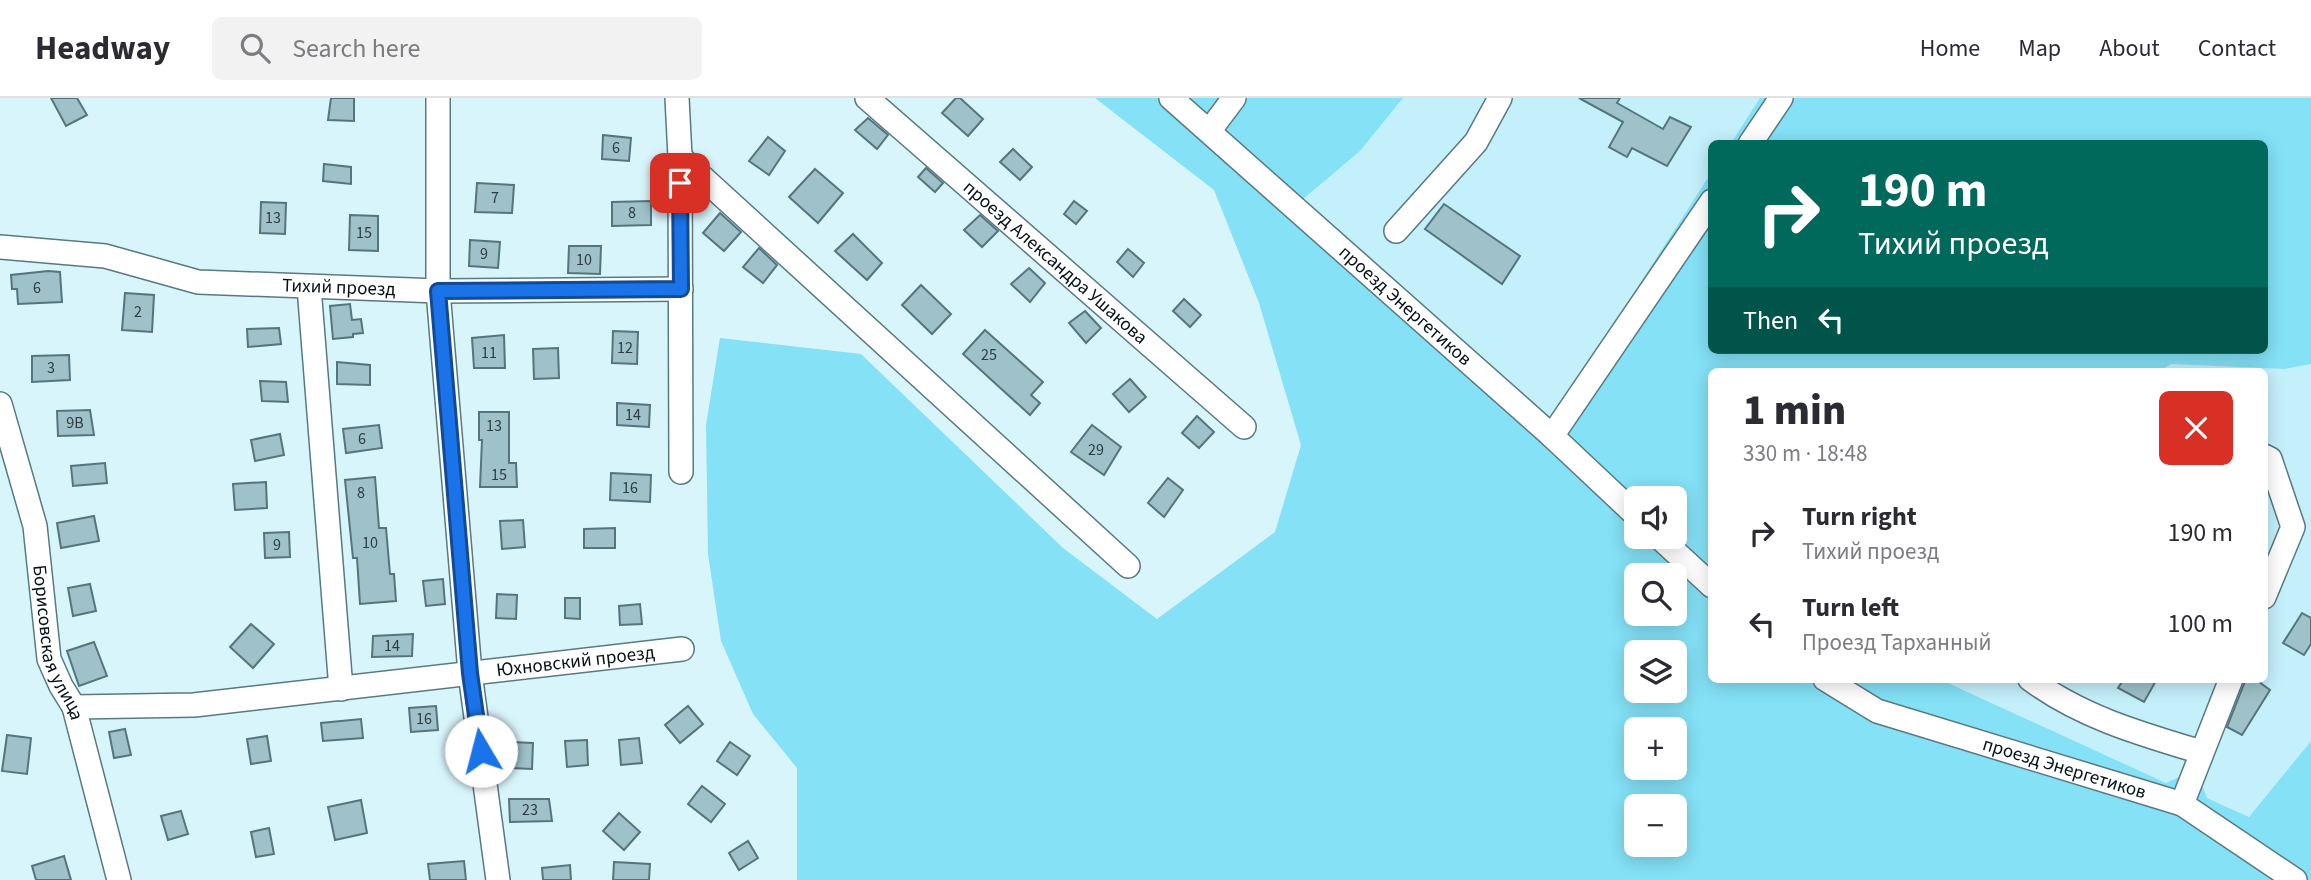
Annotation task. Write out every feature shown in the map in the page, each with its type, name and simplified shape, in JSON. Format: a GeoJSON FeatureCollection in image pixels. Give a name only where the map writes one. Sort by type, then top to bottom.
{"type":"FeatureCollection","features":[{"type":"Feature","properties":{"kind":"street"},"geometry":{"type":"LineString","coordinates":[[438,98],[438,291],[470,673],[498,880]]}},
{"type":"Feature","properties":{"kind":"street"},"geometry":{"type":"LineString","coordinates":[[677,98],[680,156],[681,472]]}},
{"type":"Feature","properties":{"kind":"street","name":"проезд Александра Ушакова"},"geometry":{"type":"LineString","coordinates":[[867,98],[1244,427]]}},
{"type":"Feature","properties":{"kind":"street","name":"проезд Энергетиков"},"geometry":{"type":"LineString","coordinates":[[1171,98],[1552,436],[1624,504]]}},
{"type":"Feature","properties":{"kind":"street"},"geometry":{"type":"LineString","coordinates":[[1210,130],[1234,98]]}},
{"type":"Feature","properties":{"kind":"street"},"geometry":{"type":"LineString","coordinates":[[1396,231],[1476,142],[1500,98]]}},
{"type":"Feature","properties":{"kind":"street"},"geometry":{"type":"LineString","coordinates":[[1753,140],[1781,98]]}},
{"type":"Feature","properties":{"kind":"street"},"geometry":{"type":"LineString","coordinates":[[680,156],[1128,566]]}},
{"type":"Feature","properties":{"kind":"street"},"geometry":{"type":"LineString","coordinates":[[1552,436],[1708,207]]}},
{"type":"Feature","properties":{"kind":"street","name":"Тихий проезд"},"geometry":{"type":"LineString","coordinates":[[0,247],[105,256],[198,282],[438,291],[681,289]]}},
{"type":"Feature","properties":{"kind":"street"},"geometry":{"type":"LineString","coordinates":[[309,287],[341,689]]}},
{"type":"Feature","properties":{"kind":"street","name":"Борисовская улица"},"geometry":{"type":"LineString","coordinates":[[0,404],[35,526],[49,659],[74,707],[119,880]]}},
{"type":"Feature","properties":{"kind":"street"},"geometry":{"type":"LineString","coordinates":[[2268,457],[2293,527],[2268,587]]}},
{"type":"Feature","properties":{"kind":"street"},"geometry":{"type":"LineString","coordinates":[[1672,549],[1708,582]]}},
{"type":"Feature","properties":{"kind":"street","name":"Юхновский проезд"},"geometry":{"type":"LineString","coordinates":[[74,707],[194,705],[682,649]]}},
{"type":"Feature","properties":{"kind":"street","name":"проезд Энергетиков"},"geometry":{"type":"LineString","coordinates":[[1832,683],[1877,711],[2182,804],[2295,880]]}},
{"type":"Feature","properties":{"kind":"street"},"geometry":{"type":"LineString","coordinates":[[2035,683],[2055,698],[2125,729],[2202,752]]}},
{"type":"Feature","properties":{"kind":"street"},"geometry":{"type":"LineString","coordinates":[[2182,804],[2229,683]]}},
{"type":"Feature","properties":{"kind":"shaded area"},"geometry":{"type":"Polygon","coordinates":[[[1095,98],[1403,98],[1360,151],[1302,200],[1549,425],[1708,178],[1708,354],[2268,354],[2268,140],[1733,140],[1760,98],[2311,98],[2311,364],[2284,369],[2171,364],[2165,368],[1708,368],[1708,683],[1948,683],[2166,783],[2179,777],[2200,780],[2207,798],[2249,817],[2311,741],[2311,880],[797,880],[797,768],[753,714],[721,641],[708,554],[706,425],[720,338],[861,354],[1063,548],[1157,619],[1275,532],[1301,445],[1259,303],[1214,190],[1095,98]]]}},
{"type":"Feature","properties":{"kind":"shaded area"},"geometry":{"type":"Polygon","coordinates":[[[1403,98],[1760,98],[1733,140],[1708,140],[1708,178],[1549,425],[1302,200],[1360,151],[1403,98]]]}},
{"type":"Feature","properties":{"kind":"shaded area"},"geometry":{"type":"Polygon","coordinates":[[[2171,364],[2261,368],[2165,368],[2171,364]]]}},
{"type":"Feature","properties":{"kind":"shaded area"},"geometry":{"type":"Polygon","coordinates":[[[2311,364],[2311,741],[2250,817],[2166,783],[1948,683],[2268,683],[2268,368],[2284,369],[2311,364]]]}},
{"type":"Feature","properties":{"kind":"building"},"geometry":{"type":"Polygon","coordinates":[[[51,98],[77,98],[87,115],[66,126],[51,98]]]}},
{"type":"Feature","properties":{"kind":"building"},"geometry":{"type":"Polygon","coordinates":[[[331,98],[354,98],[354,121],[328,120],[331,98]]]}},
{"type":"Feature","properties":{"kind":"building"},"geometry":{"type":"Polygon","coordinates":[[[956,98],[960,98],[983,119],[968,136],[942,113],[956,98]]]}},
{"type":"Feature","properties":{"kind":"building"},"geometry":{"type":"Polygon","coordinates":[[[1579,98],[1620,98],[1617,103],[1663,129],[1670,117],[1691,127],[1667,166],[1632,148],[1627,157],[1609,147],[1623,122],[1579,98]]]}},
{"type":"Feature","properties":{"kind":"building"},"geometry":{"type":"Polygon","coordinates":[[[868,118],[888,135],[877,149],[855,130],[868,118]]]}},
{"type":"Feature","properties":{"kind":"building"},"geometry":{"type":"Polygon","coordinates":[[[603,135],[631,138],[629,161],[602,159],[603,135]]]}},
{"type":"Feature","properties":{"kind":"building"},"geometry":{"type":"Polygon","coordinates":[[[768,137],[785,151],[769,175],[749,161],[768,137]]]}},
{"type":"Feature","properties":{"kind":"building"},"geometry":{"type":"Polygon","coordinates":[[[1013,149],[1032,167],[1020,180],[1000,162],[1013,149]]]}},
{"type":"Feature","properties":{"kind":"building"},"geometry":{"type":"Polygon","coordinates":[[[324,164],[351,167],[351,184],[323,181],[324,164]]]}},
{"type":"Feature","properties":{"kind":"building"},"geometry":{"type":"Polygon","coordinates":[[[926,168],[943,183],[935,192],[918,177],[926,168]]]}},
{"type":"Feature","properties":{"kind":"building"},"geometry":{"type":"Polygon","coordinates":[[[815,169],[843,193],[818,223],[789,197],[815,169]]]}},
{"type":"Feature","properties":{"kind":"building"},"geometry":{"type":"Polygon","coordinates":[[[477,183],[514,185],[512,213],[475,212],[477,183]]]}},
{"type":"Feature","properties":{"kind":"building"},"geometry":{"type":"Polygon","coordinates":[[[651,201],[651,225],[612,226],[612,202],[651,201]]]}},
{"type":"Feature","properties":{"kind":"building"},"geometry":{"type":"Polygon","coordinates":[[[1074,201],[1087,211],[1076,224],[1064,214],[1074,201]]]}},
{"type":"Feature","properties":{"kind":"building"},"geometry":{"type":"Polygon","coordinates":[[[261,202],[286,203],[285,234],[260,233],[261,202]]]}},
{"type":"Feature","properties":{"kind":"building"},"geometry":{"type":"Polygon","coordinates":[[[1444,204],[1520,256],[1502,284],[1425,229],[1444,204]]]}},
{"type":"Feature","properties":{"kind":"building"},"geometry":{"type":"Polygon","coordinates":[[[720,213],[741,232],[724,251],[703,233],[720,213]]]}},
{"type":"Feature","properties":{"kind":"building"},"geometry":{"type":"Polygon","coordinates":[[[350,215],[378,216],[378,251],[349,250],[350,215]]]}},
{"type":"Feature","properties":{"kind":"building"},"geometry":{"type":"Polygon","coordinates":[[[980,215],[998,231],[982,247],[964,230],[980,215]]]}},
{"type":"Feature","properties":{"kind":"building"},"geometry":{"type":"Polygon","coordinates":[[[853,234],[882,263],[867,280],[835,251],[853,234]]]}},
{"type":"Feature","properties":{"kind":"building"},"geometry":{"type":"Polygon","coordinates":[[[470,240],[500,242],[498,268],[469,266],[470,240]]]}},
{"type":"Feature","properties":{"kind":"building"},"geometry":{"type":"Polygon","coordinates":[[[569,246],[601,246],[600,274],[568,273],[569,246]]]}},
{"type":"Feature","properties":{"kind":"building"},"geometry":{"type":"Polygon","coordinates":[[[759,248],[777,265],[763,283],[743,267],[759,248]]]}},
{"type":"Feature","properties":{"kind":"building"},"geometry":{"type":"Polygon","coordinates":[[[1128,249],[1144,263],[1133,277],[1117,262],[1128,249]]]}},
{"type":"Feature","properties":{"kind":"building"},"geometry":{"type":"Polygon","coordinates":[[[1029,268],[1045,283],[1030,302],[1011,284],[1029,268]]]}},
{"type":"Feature","properties":{"kind":"building"},"geometry":{"type":"Polygon","coordinates":[[[60,272],[62,302],[18,304],[17,289],[12,289],[11,275],[60,272]]]}},
{"type":"Feature","properties":{"kind":"building"},"geometry":{"type":"Polygon","coordinates":[[[921,285],[951,314],[932,334],[902,305],[921,285]]]}},
{"type":"Feature","properties":{"kind":"building"},"geometry":{"type":"Polygon","coordinates":[[[125,293],[154,295],[152,332],[122,330],[125,293]]]}},
{"type":"Feature","properties":{"kind":"building"},"geometry":{"type":"Polygon","coordinates":[[[1184,299],[1201,315],[1190,327],[1173,311],[1184,299]]]}},
{"type":"Feature","properties":{"kind":"building"},"geometry":{"type":"Polygon","coordinates":[[[350,304],[352,320],[361,319],[363,333],[333,339],[330,306],[350,304]]]}},
{"type":"Feature","properties":{"kind":"building"},"geometry":{"type":"Polygon","coordinates":[[[1085,311],[1101,328],[1086,343],[1069,323],[1085,311]]]}},
{"type":"Feature","properties":{"kind":"building"},"geometry":{"type":"Polygon","coordinates":[[[279,328],[281,344],[248,347],[247,329],[279,328]]]}},
{"type":"Feature","properties":{"kind":"building"},"geometry":{"type":"Polygon","coordinates":[[[985,330],[1043,382],[1031,395],[1040,403],[1030,415],[963,354],[985,330]]]}},
{"type":"Feature","properties":{"kind":"building"},"geometry":{"type":"Polygon","coordinates":[[[613,331],[638,332],[637,364],[612,363],[613,331]]]}},
{"type":"Feature","properties":{"kind":"building"},"geometry":{"type":"Polygon","coordinates":[[[504,335],[505,368],[474,368],[472,338],[504,335]]]}},
{"type":"Feature","properties":{"kind":"building"},"geometry":{"type":"Polygon","coordinates":[[[558,348],[559,378],[534,379],[533,349],[558,348]]]}},
{"type":"Feature","properties":{"kind":"building"},"geometry":{"type":"Polygon","coordinates":[[[69,355],[70,380],[32,382],[32,356],[69,355]]]}},
{"type":"Feature","properties":{"kind":"building"},"geometry":{"type":"Polygon","coordinates":[[[337,362],[370,365],[370,385],[337,384],[337,362]]]}},
{"type":"Feature","properties":{"kind":"building"},"geometry":{"type":"Polygon","coordinates":[[[1130,379],[1146,397],[1129,412],[1113,394],[1130,379]]]}},
{"type":"Feature","properties":{"kind":"building"},"geometry":{"type":"Polygon","coordinates":[[[260,381],[286,382],[288,402],[262,401],[260,381]]]}},
{"type":"Feature","properties":{"kind":"building"},"geometry":{"type":"Polygon","coordinates":[[[617,403],[650,405],[649,427],[617,425],[617,403]]]}},
{"type":"Feature","properties":{"kind":"building"},"geometry":{"type":"Polygon","coordinates":[[[90,410],[94,435],[58,436],[57,411],[90,410]]]}},
{"type":"Feature","properties":{"kind":"building"},"geometry":{"type":"Polygon","coordinates":[[[479,412],[509,412],[509,463],[516,463],[517,487],[480,487],[482,440],[479,440],[479,412]]]}},
{"type":"Feature","properties":{"kind":"building"},"geometry":{"type":"Polygon","coordinates":[[[1197,416],[1214,432],[1199,448],[1182,433],[1197,416]]]}},
{"type":"Feature","properties":{"kind":"building"},"geometry":{"type":"Polygon","coordinates":[[[379,425],[382,448],[346,453],[343,429],[379,425]]]}},
{"type":"Feature","properties":{"kind":"building"},"geometry":{"type":"Polygon","coordinates":[[[1092,425],[1121,447],[1104,475],[1071,452],[1092,425]]]}},
{"type":"Feature","properties":{"kind":"building"},"geometry":{"type":"Polygon","coordinates":[[[280,434],[284,455],[255,461],[251,440],[280,434]]]}},
{"type":"Feature","properties":{"kind":"building"},"geometry":{"type":"Polygon","coordinates":[[[105,463],[107,483],[73,486],[71,466],[105,463]]]}},
{"type":"Feature","properties":{"kind":"building"},"geometry":{"type":"Polygon","coordinates":[[[611,473],[651,475],[650,502],[610,500],[611,473]]]}},
{"type":"Feature","properties":{"kind":"building"},"geometry":{"type":"Polygon","coordinates":[[[375,477],[379,528],[386,528],[390,574],[394,574],[396,601],[360,604],[357,558],[353,558],[345,480],[375,477]]]}},
{"type":"Feature","properties":{"kind":"building"},"geometry":{"type":"Polygon","coordinates":[[[1168,478],[1183,490],[1164,517],[1148,503],[1168,478]]]}},
{"type":"Feature","properties":{"kind":"building"},"geometry":{"type":"Polygon","coordinates":[[[266,482],[267,508],[235,510],[233,484],[266,482]]]}},
{"type":"Feature","properties":{"kind":"building"},"geometry":{"type":"Polygon","coordinates":[[[94,516],[99,541],[61,548],[57,523],[94,516]]]}},
{"type":"Feature","properties":{"kind":"building"},"geometry":{"type":"Polygon","coordinates":[[[523,520],[525,547],[502,549],[500,521],[523,520]]]}},
{"type":"Feature","properties":{"kind":"building"},"geometry":{"type":"Polygon","coordinates":[[[615,528],[615,548],[584,548],[584,529],[615,528]]]}},
{"type":"Feature","properties":{"kind":"building"},"geometry":{"type":"Polygon","coordinates":[[[289,532],[290,557],[265,558],[264,533],[289,532]]]}},
{"type":"Feature","properties":{"kind":"building"},"geometry":{"type":"Polygon","coordinates":[[[443,579],[445,604],[426,606],[423,581],[443,579]]]}},
{"type":"Feature","properties":{"kind":"building"},"geometry":{"type":"Polygon","coordinates":[[[90,584],[96,611],[73,616],[68,588],[90,584]]]}},
{"type":"Feature","properties":{"kind":"building"},"geometry":{"type":"Polygon","coordinates":[[[497,594],[517,595],[516,619],[496,618],[497,594]]]}},
{"type":"Feature","properties":{"kind":"building"},"geometry":{"type":"Polygon","coordinates":[[[565,598],[580,598],[580,619],[565,618],[565,598]]]}},
{"type":"Feature","properties":{"kind":"building"},"geometry":{"type":"Polygon","coordinates":[[[640,604],[642,624],[620,625],[619,606],[640,604]]]}},
{"type":"Feature","properties":{"kind":"building"},"geometry":{"type":"Polygon","coordinates":[[[2302,613],[2311,618],[2311,644],[2304,655],[2283,643],[2302,613]]]}},
{"type":"Feature","properties":{"kind":"building"},"geometry":{"type":"Polygon","coordinates":[[[251,624],[274,644],[253,668],[230,647],[251,624]]]}},
{"type":"Feature","properties":{"kind":"building"},"geometry":{"type":"Polygon","coordinates":[[[413,634],[412,656],[372,657],[373,636],[413,634]]]}},
{"type":"Feature","properties":{"kind":"building"},"geometry":{"type":"Polygon","coordinates":[[[94,642],[107,676],[79,686],[67,651],[94,642]]]}},
{"type":"Feature","properties":{"kind":"building"},"geometry":{"type":"Polygon","coordinates":[[[2121,683],[2155,683],[2144,702],[2118,688],[2121,683]]]}},
{"type":"Feature","properties":{"kind":"building"},"geometry":{"type":"Polygon","coordinates":[[[2244,683],[2260,683],[2270,690],[2242,735],[2227,727],[2244,683]]]}},
{"type":"Feature","properties":{"kind":"building"},"geometry":{"type":"Polygon","coordinates":[[[436,706],[438,730],[411,732],[409,708],[436,706]]]}},
{"type":"Feature","properties":{"kind":"building"},"geometry":{"type":"Polygon","coordinates":[[[688,706],[703,724],[680,743],[665,725],[688,706]]]}},
{"type":"Feature","properties":{"kind":"building"},"geometry":{"type":"Polygon","coordinates":[[[361,719],[363,738],[323,741],[321,723],[361,719]]]}},
{"type":"Feature","properties":{"kind":"building"},"geometry":{"type":"Polygon","coordinates":[[[125,729],[131,755],[114,758],[109,732],[125,729]]]}},
{"type":"Feature","properties":{"kind":"building"},"geometry":{"type":"Polygon","coordinates":[[[7,735],[31,738],[27,774],[2,771],[7,735]]]}},
{"type":"Feature","properties":{"kind":"building"},"geometry":{"type":"Polygon","coordinates":[[[267,736],[271,761],[251,764],[247,739],[267,736]]]}},
{"type":"Feature","properties":{"kind":"building"},"geometry":{"type":"Polygon","coordinates":[[[639,738],[642,763],[621,765],[619,740],[639,738]]]}},
{"type":"Feature","properties":{"kind":"building"},"geometry":{"type":"Polygon","coordinates":[[[587,740],[588,765],[567,767],[565,741],[587,740]]]}},
{"type":"Feature","properties":{"kind":"building"},"geometry":{"type":"Polygon","coordinates":[[[511,742],[533,743],[532,769],[511,768],[511,742]]]}},
{"type":"Feature","properties":{"kind":"building"},"geometry":{"type":"Polygon","coordinates":[[[730,742],[750,756],[737,775],[717,761],[730,742]]]}},
{"type":"Feature","properties":{"kind":"building"},"geometry":{"type":"Polygon","coordinates":[[[702,786],[725,804],[711,822],[688,804],[702,786]]]}},
{"type":"Feature","properties":{"kind":"building"},"geometry":{"type":"Polygon","coordinates":[[[509,799],[549,799],[552,821],[510,822],[509,799]]]}},
{"type":"Feature","properties":{"kind":"building"},"geometry":{"type":"Polygon","coordinates":[[[361,800],[367,833],[335,840],[328,807],[361,800]]]}},
{"type":"Feature","properties":{"kind":"building"},"geometry":{"type":"Polygon","coordinates":[[[181,811],[188,834],[168,840],[161,816],[181,811]]]}},
{"type":"Feature","properties":{"kind":"building"},"geometry":{"type":"Polygon","coordinates":[[[619,813],[640,832],[624,850],[603,831],[619,813]]]}},
{"type":"Feature","properties":{"kind":"building"},"geometry":{"type":"Polygon","coordinates":[[[269,828],[274,854],[256,857],[251,832],[269,828]]]}},
{"type":"Feature","properties":{"kind":"building"},"geometry":{"type":"Polygon","coordinates":[[[748,841],[758,858],[739,870],[729,853],[748,841]]]}},
{"type":"Feature","properties":{"kind":"building"},"geometry":{"type":"Polygon","coordinates":[[[64,856],[71,880],[36,880],[32,866],[64,856]]]}},
{"type":"Feature","properties":{"kind":"building"},"geometry":{"type":"Polygon","coordinates":[[[464,861],[466,880],[430,880],[428,864],[464,861]]]}},
{"type":"Feature","properties":{"kind":"building"},"geometry":{"type":"Polygon","coordinates":[[[614,862],[650,864],[649,880],[613,880],[614,862]]]}},
{"type":"Feature","properties":{"kind":"building"},"geometry":{"type":"Polygon","coordinates":[[[570,865],[571,880],[543,880],[542,868],[570,865]]]}},
{"type":"Feature","properties":{"kind":"route"},"geometry":{"type":"LineString","coordinates":[[481,751],[470,673],[438,291],[681,289],[680,183]]}}]}
